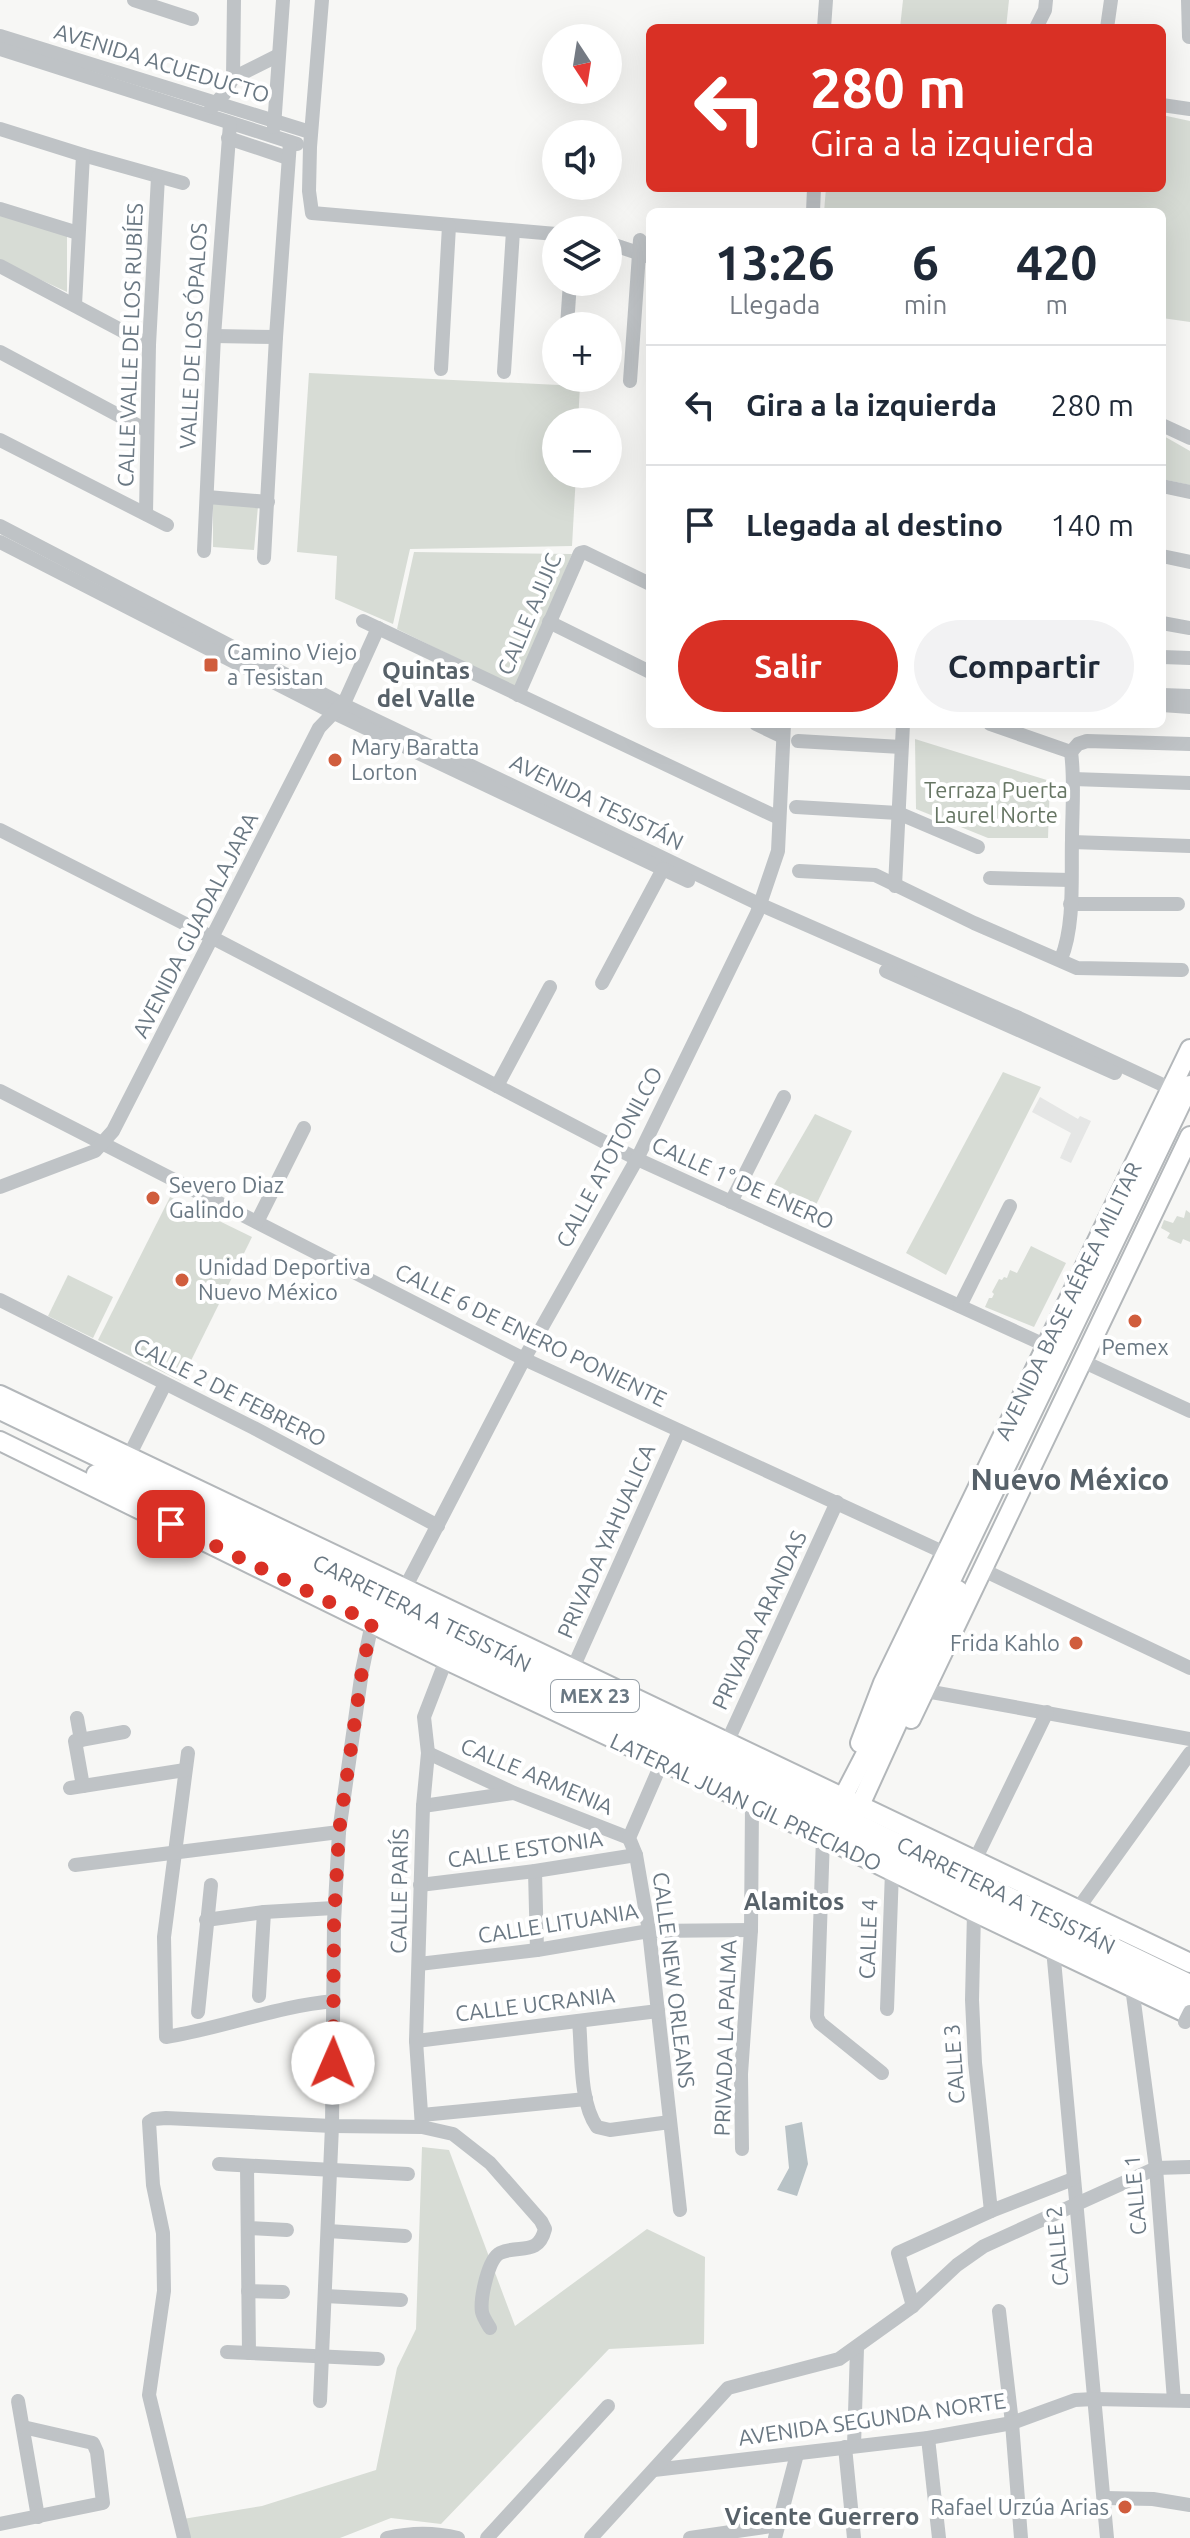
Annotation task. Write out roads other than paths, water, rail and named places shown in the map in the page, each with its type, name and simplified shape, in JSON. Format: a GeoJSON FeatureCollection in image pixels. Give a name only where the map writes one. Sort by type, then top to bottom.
{"type":"FeatureCollection","features":[{"type":"Feature","properties":{"kind":"main road","name":"AVENIDA BASE AÉREA MILITAR"},"geometry":{"type":"LineString","coordinates":[[854,1819],[1183,1099],[1190,1049]]}},
{"type":"Feature","properties":{"kind":"main road","name":"AVENIDA BASE AÉREA MILITAR"},"geometry":{"type":"LineString","coordinates":[[853,1775],[861,1742],[883,1683],[945,1553],[1047,1346],[1183,1099]]}},
{"type":"Feature","properties":{"kind":"main road","name":"AVENIDA BASE AÉREA MILITAR"},"geometry":{"type":"LineString","coordinates":[[833,1818],[890,1707],[1183,1099]]}},
{"type":"Feature","properties":{"kind":"main road","name":"AVENIDA BASE AÉREA MILITAR"},"geometry":{"type":"LineString","coordinates":[[854,1819],[885,1770],[926,1691],[981,1569],[1190,1136]]}},
{"type":"Feature","properties":{"kind":"main road","name":"LATERAL JUAN GIL PRECIADO"},"geometry":{"type":"LineString","coordinates":[[0,1395],[129,1456],[308,1550],[405,1588],[573,1668],[724,1749],[833,1818],[854,1819]]}},
{"type":"Feature","properties":{"kind":"main road","name":"CARRETERA A TESISTÁN"},"geometry":{"type":"LineString","coordinates":[[0,1410],[308,1550],[724,1749]]}},
{"type":"Feature","properties":{"kind":"main road","name":"CARRETERA A TESISTÁN"},"geometry":{"type":"LineString","coordinates":[[0,1427],[833,1818]]}},
{"type":"Feature","properties":{"kind":"main road","name":"LATERAL JUAN GIL PRECIADO"},"geometry":{"type":"LineString","coordinates":[[0,1441],[446,1660],[752,1805],[854,1819],[975,1860],[1190,1963]]}},
{"type":"Feature","properties":{"kind":"main road","name":"LATERAL JUAN GIL PRECIADO"},"geometry":{"type":"LineString","coordinates":[[854,1819],[892,1871],[1188,2017]]}},
{"type":"Feature","properties":{"kind":"main road","name":"CARRETERA A TESISTÁN"},"geometry":{"type":"LineString","coordinates":[[854,1819],[1190,1984]]}},
{"type":"Feature","properties":{"kind":"main road","name":"CARRETERA A TESISTÁN"},"geometry":{"type":"LineString","coordinates":[[854,1819],[1190,1998]]}},
{"type":"Feature","properties":{"kind":"street"},"geometry":{"type":"LineString","coordinates":[[134,0],[165,5],[192,19]]}},
{"type":"Feature","properties":{"kind":"street"},"geometry":{"type":"LineString","coordinates":[[233,78],[234,0]]}},
{"type":"Feature","properties":{"kind":"street"},"geometry":{"type":"LineString","coordinates":[[274,129],[283,0]]}},
{"type":"Feature","properties":{"kind":"street"},"geometry":{"type":"LineString","coordinates":[[322,0],[310,139],[309,191],[312,213],[542,233]]}},
{"type":"Feature","properties":{"kind":"street"},"geometry":{"type":"LineString","coordinates":[[824,24],[826,0]]}},
{"type":"Feature","properties":{"kind":"street"},"geometry":{"type":"LineString","coordinates":[[1038,24],[1046,0]]}},
{"type":"Feature","properties":{"kind":"street"},"geometry":{"type":"LineString","coordinates":[[1108,24],[1111,0]]}},
{"type":"Feature","properties":{"kind":"street"},"geometry":{"type":"LineString","coordinates":[[1188,0],[1189,37]]}},
{"type":"Feature","properties":{"kind":"street","name":"AVENIDA ACUEDUCTO"},"geometry":{"type":"LineString","coordinates":[[0,36],[216,104],[274,129],[310,139]]}},
{"type":"Feature","properties":{"kind":"street","name":"AVENIDA ACUEDUCTO"},"geometry":{"type":"LineString","coordinates":[[0,49],[202,114],[229,131],[274,129],[290,142],[310,139]]}},
{"type":"Feature","properties":{"kind":"street"},"geometry":{"type":"LineString","coordinates":[[202,114],[216,104],[233,78],[277,56]]}},
{"type":"Feature","properties":{"kind":"street"},"geometry":{"type":"LineString","coordinates":[[1166,106],[1190,109]]}},
{"type":"Feature","properties":{"kind":"street"},"geometry":{"type":"LineString","coordinates":[[0,129],[183,183]]}},
{"type":"Feature","properties":{"kind":"street"},"geometry":{"type":"LineString","coordinates":[[229,131],[288,158]]}},
{"type":"Feature","properties":{"kind":"street","name":"VALLE DE LOS ÓPALOS"},"geometry":{"type":"LineString","coordinates":[[204,551],[214,336],[229,131]]}},
{"type":"Feature","properties":{"kind":"street"},"geometry":{"type":"LineString","coordinates":[[264,558],[290,142]]}},
{"type":"Feature","properties":{"kind":"street"},"geometry":{"type":"LineString","coordinates":[[75,305],[83,155]]}},
{"type":"Feature","properties":{"kind":"street","name":"CALLE VALLE DE LOS RUBÍES"},"geometry":{"type":"LineString","coordinates":[[146,514],[149,345],[158,177]]}},
{"type":"Feature","properties":{"kind":"street"},"geometry":{"type":"LineString","coordinates":[[0,209],[78,233]]}},
{"type":"Feature","properties":{"kind":"street"},"geometry":{"type":"LineString","coordinates":[[441,369],[449,226]]}},
{"type":"Feature","properties":{"kind":"street"},"geometry":{"type":"LineString","coordinates":[[504,372],[513,231]]}},
{"type":"Feature","properties":{"kind":"street"},"geometry":{"type":"LineString","coordinates":[[622,242],[646,245],[630,381]]}},
{"type":"Feature","properties":{"kind":"street"},"geometry":{"type":"LineString","coordinates":[[0,266],[149,345]]}},
{"type":"Feature","properties":{"kind":"street"},"geometry":{"type":"LineString","coordinates":[[214,336],[276,337]]}},
{"type":"Feature","properties":{"kind":"street"},"geometry":{"type":"LineString","coordinates":[[0,352],[146,430]]}},
{"type":"Feature","properties":{"kind":"street"},"geometry":{"type":"LineString","coordinates":[[1166,427],[1190,438]]}},
{"type":"Feature","properties":{"kind":"street"},"geometry":{"type":"LineString","coordinates":[[0,440],[167,525]]}},
{"type":"Feature","properties":{"kind":"street"},"geometry":{"type":"LineString","coordinates":[[1166,487],[1190,492]]}},
{"type":"Feature","properties":{"kind":"street"},"geometry":{"type":"LineString","coordinates":[[207,497],[268,502]]}},
{"type":"Feature","properties":{"kind":"street","name":"AVENIDA TESISTÁN"},"geometry":{"type":"LineString","coordinates":[[0,526],[338,709],[759,909],[1183,1099]]}},
{"type":"Feature","properties":{"kind":"street","name":"AVENIDA TESISTÁN"},"geometry":{"type":"LineString","coordinates":[[0,542],[663,869],[759,909]]}},
{"type":"Feature","properties":{"kind":"street","name":"CALLE AJIJIC"},"geometry":{"type":"LineString","coordinates":[[518,695],[581,552],[646,582]]}},
{"type":"Feature","properties":{"kind":"street"},"geometry":{"type":"LineString","coordinates":[[1166,557],[1190,562]]}},
{"type":"Feature","properties":{"kind":"street"},"geometry":{"type":"LineString","coordinates":[[363,621],[779,818]]}},
{"type":"Feature","properties":{"kind":"street"},"geometry":{"type":"LineString","coordinates":[[549,622],[646,670]]}},
{"type":"Feature","properties":{"kind":"street"},"geometry":{"type":"LineString","coordinates":[[1166,624],[1190,628]]}},
{"type":"Feature","properties":{"kind":"street","name":"AVENIDA GUADALAJARA"},"geometry":{"type":"LineString","coordinates":[[104,1143],[120,1118],[319,728],[338,709],[378,628]]}},
{"type":"Feature","properties":{"kind":"street"},"geometry":{"type":"LineString","coordinates":[[1166,657],[1190,658]]}},
{"type":"Feature","properties":{"kind":"street"},"geometry":{"type":"LineString","coordinates":[[1166,695],[1190,696]]}},
{"type":"Feature","properties":{"kind":"street"},"geometry":{"type":"LineString","coordinates":[[1166,705],[1190,707]]}},
{"type":"Feature","properties":{"kind":"street"},"geometry":{"type":"LineString","coordinates":[[769,728],[788,734],[901,747]]}},
{"type":"Feature","properties":{"kind":"street"},"geometry":{"type":"LineString","coordinates":[[895,886],[903,728]]}},
{"type":"Feature","properties":{"kind":"street"},"geometry":{"type":"LineString","coordinates":[[1003,728],[1071,752]]}},
{"type":"Feature","properties":{"kind":"street","name":"CALLE ATOTONILCO"},"geometry":{"type":"LineString","coordinates":[[405,1588],[524,1359],[637,1159],[759,909],[775,862],[788,734]]}},
{"type":"Feature","properties":{"kind":"street"},"geometry":{"type":"LineString","coordinates":[[1061,959],[1067,942],[1070,904],[1071,752],[1078,744],[1087,741],[1190,744]]}},
{"type":"Feature","properties":{"kind":"street"},"geometry":{"type":"LineString","coordinates":[[1073,779],[1190,783]]}},
{"type":"Feature","properties":{"kind":"street"},"geometry":{"type":"LineString","coordinates":[[796,807],[898,813],[978,847]]}},
{"type":"Feature","properties":{"kind":"street","name":"CALLE 1° DE ENERO"},"geometry":{"type":"LineString","coordinates":[[0,830],[637,1159],[1047,1346]]}},
{"type":"Feature","properties":{"kind":"street"},"geometry":{"type":"LineString","coordinates":[[1072,842],[1190,846]]}},
{"type":"Feature","properties":{"kind":"street"},"geometry":{"type":"LineString","coordinates":[[602,983],[663,869]]}},
{"type":"Feature","properties":{"kind":"street"},"geometry":{"type":"LineString","coordinates":[[799,871],[875,875],[1077,968],[1182,970]]}},
{"type":"Feature","properties":{"kind":"street"},"geometry":{"type":"LineString","coordinates":[[990,878],[1071,880]]}},
{"type":"Feature","properties":{"kind":"street"},"geometry":{"type":"LineString","coordinates":[[1070,904],[1178,904]]}},
{"type":"Feature","properties":{"kind":"street"},"geometry":{"type":"LineString","coordinates":[[497,1086],[550,987]]}},
{"type":"Feature","properties":{"kind":"street","name":"CALLE 6 DE ENERO PONIENTE"},"geometry":{"type":"LineString","coordinates":[[0,1091],[524,1359],[945,1553]]}},
{"type":"Feature","properties":{"kind":"street"},"geometry":{"type":"LineString","coordinates":[[731,1202],[784,1097]]}},
{"type":"Feature","properties":{"kind":"street"},"geometry":{"type":"LineString","coordinates":[[257,1222],[304,1128]]}},
{"type":"Feature","properties":{"kind":"street"},"geometry":{"type":"LineString","coordinates":[[0,1187],[95,1151],[104,1143]]}},
{"type":"Feature","properties":{"kind":"street"},"geometry":{"type":"LineString","coordinates":[[960,1306],[1010,1206]]}},
{"type":"Feature","properties":{"kind":"street","name":"CALLE 2 DE FEBRERO"},"geometry":{"type":"LineString","coordinates":[[0,1300],[254,1428],[438,1526]]}},
{"type":"Feature","properties":{"kind":"street"},"geometry":{"type":"LineString","coordinates":[[1082,1361],[1190,1411]]}},
{"type":"Feature","properties":{"kind":"street"},"geometry":{"type":"LineString","coordinates":[[129,1456],[165,1384]]}},
{"type":"Feature","properties":{"kind":"street","name":"PRIVADA YAHUALICA"},"geometry":{"type":"LineString","coordinates":[[573,1668],[679,1431]]}},
{"type":"Feature","properties":{"kind":"street","name":"PRIVADA ARANDAS"},"geometry":{"type":"LineString","coordinates":[[724,1749],[837,1502]]}},
{"type":"Feature","properties":{"kind":"street"},"geometry":{"type":"LineString","coordinates":[[981,1569],[1190,1668]]}},
{"type":"Feature","properties":{"kind":"street"},"geometry":{"type":"LineString","coordinates":[[320,2401],[332,2126],[334,1908],[339,1832],[372,1623]]}},
{"type":"Feature","properties":{"kind":"street","name":"CALLE PARÍS"},"geometry":{"type":"LineString","coordinates":[[422,2121],[416,2041],[423,1806],[428,1753],[424,1717],[446,1660]]}},
{"type":"Feature","properties":{"kind":"street"},"geometry":{"type":"LineString","coordinates":[[926,1691],[1190,1739]]}},
{"type":"Feature","properties":{"kind":"street"},"geometry":{"type":"LineString","coordinates":[[975,1860],[1047,1712]]}},
{"type":"Feature","properties":{"kind":"street"},"geometry":{"type":"LineString","coordinates":[[77,1718],[81,1740]]}},
{"type":"Feature","properties":{"kind":"street"},"geometry":{"type":"LineString","coordinates":[[124,1732],[75,1741],[76,1787],[185,1770]]}},
{"type":"Feature","properties":{"kind":"street"},"geometry":{"type":"LineString","coordinates":[[188,1753],[164,1937],[166,2037],[206,2031],[302,2004],[334,2001]]}},
{"type":"Feature","properties":{"kind":"street","name":"CALLE ARMENIA"},"geometry":{"type":"LineString","coordinates":[[428,1753],[514,1793],[629,1838]]}},
{"type":"Feature","properties":{"kind":"street"},"geometry":{"type":"LineString","coordinates":[[1077,1910],[1190,1753]]}},
{"type":"Feature","properties":{"kind":"street"},"geometry":{"type":"LineString","coordinates":[[629,1838],[662,1762]]}},
{"type":"Feature","properties":{"kind":"street"},"geometry":{"type":"LineString","coordinates":[[423,1806],[514,1793]]}},
{"type":"Feature","properties":{"kind":"street","name":"PRIVADA LA PALMA"},"geometry":{"type":"LineString","coordinates":[[742,2149],[741,2074],[751,1930],[752,1805]]}},
{"type":"Feature","properties":{"kind":"street"},"geometry":{"type":"LineString","coordinates":[[833,1818],[817,2017],[820,2023],[882,2073]]}},
{"type":"Feature","properties":{"kind":"street"},"geometry":{"type":"LineString","coordinates":[[75,1865],[339,1832]]}},
{"type":"Feature","properties":{"kind":"street","name":"CALLE NEW ORLEANS"},"geometry":{"type":"LineString","coordinates":[[629,1838],[636,1855],[649,1931],[680,2210]]}},
{"type":"Feature","properties":{"kind":"street","name":"CALLE ESTONIA"},"geometry":{"type":"LineString","coordinates":[[420,1885],[636,1855]]}},
{"type":"Feature","properties":{"kind":"street"},"geometry":{"type":"LineString","coordinates":[[535,1871],[537,1950]]}},
{"type":"Feature","properties":{"kind":"street","name":"CALLE 4"},"geometry":{"type":"LineString","coordinates":[[887,2009],[892,1871]]}},
{"type":"Feature","properties":{"kind":"street"},"geometry":{"type":"LineString","coordinates":[[198,2012],[211,1885]]}},
{"type":"Feature","properties":{"kind":"street"},"geometry":{"type":"LineString","coordinates":[[206,1920],[264,1912],[334,1908]]}},
{"type":"Feature","properties":{"kind":"street"},"geometry":{"type":"LineString","coordinates":[[259,1996],[264,1912]]}},
{"type":"Feature","properties":{"kind":"street","name":"CALLE 3"},"geometry":{"type":"LineString","coordinates":[[974,1912],[972,2000],[975,2063],[991,2211]]}},
{"type":"Feature","properties":{"kind":"street","name":"CALLE LITUANIA"},"geometry":{"type":"LineString","coordinates":[[419,1964],[537,1950],[649,1931],[751,1930]]}},
{"type":"Feature","properties":{"kind":"street","name":"CALLE 2"},"geometry":{"type":"LineString","coordinates":[[1053,1949],[1107,2538]]}},
{"type":"Feature","properties":{"kind":"street","name":"CALLE 1"},"geometry":{"type":"LineString","coordinates":[[1132,1987],[1156,2168],[1174,2400]]}},
{"type":"Feature","properties":{"kind":"street","name":"CALLE UCRANIA"},"geometry":{"type":"LineString","coordinates":[[416,2041],[658,2011]]}},
{"type":"Feature","properties":{"kind":"street"},"geometry":{"type":"LineString","coordinates":[[579,2021],[586,2099],[589,2116],[597,2127],[610,2130],[670,2122]]}},
{"type":"Feature","properties":{"kind":"street"},"geometry":{"type":"LineString","coordinates":[[184,2538],[149,2395],[164,2291],[163,2233],[153,2185],[149,2122],[166,2118],[332,2126],[422,2121],[586,2099]]}},
{"type":"Feature","properties":{"kind":"street"},"geometry":{"type":"LineString","coordinates":[[422,2121],[453,2134],[490,2163],[545,2229],[543,2240],[534,2247],[500,2253],[494,2259],[482,2290],[482,2313],[490,2328]]}},
{"type":"Feature","properties":{"kind":"street"},"geometry":{"type":"LineString","coordinates":[[219,2164],[408,2174]]}},
{"type":"Feature","properties":{"kind":"street"},"geometry":{"type":"LineString","coordinates":[[247,2166],[249,2353]]}},
{"type":"Feature","properties":{"kind":"street"},"geometry":{"type":"LineString","coordinates":[[591,2538],[728,2388],[839,2359],[913,2306],[957,2265],[984,2246],[1156,2168],[1190,2167]]}},
{"type":"Feature","properties":{"kind":"street"},"geometry":{"type":"LineString","coordinates":[[913,2306],[898,2253],[991,2211],[1073,2179]]}},
{"type":"Feature","properties":{"kind":"street"},"geometry":{"type":"LineString","coordinates":[[248,2228],[287,2230]]}},
{"type":"Feature","properties":{"kind":"street"},"geometry":{"type":"LineString","coordinates":[[328,2231],[405,2236]]}},
{"type":"Feature","properties":{"kind":"street"},"geometry":{"type":"LineString","coordinates":[[248,2291],[283,2292]]}},
{"type":"Feature","properties":{"kind":"street"},"geometry":{"type":"LineString","coordinates":[[325,2296],[401,2300]]}},
{"type":"Feature","properties":{"kind":"street"},"geometry":{"type":"LineString","coordinates":[[999,2311],[1021,2538]]}},
{"type":"Feature","properties":{"kind":"street"},"geometry":{"type":"LineString","coordinates":[[854,2538],[850,2447],[857,2348]]}},
{"type":"Feature","properties":{"kind":"street"},"geometry":{"type":"LineString","coordinates":[[227,2352],[378,2359]]}},
{"type":"Feature","properties":{"kind":"street","name":"AVENIDA SEGUNDA NORTE"},"geometry":{"type":"LineString","coordinates":[[654,2470],[928,2438],[1012,2423],[1065,2403],[1094,2399],[1190,2401]]}},
{"type":"Feature","properties":{"kind":"street"},"geometry":{"type":"LineString","coordinates":[[18,2401],[38,2517]]}},
{"type":"Feature","properties":{"kind":"street"},"geometry":{"type":"LineString","coordinates":[[487,2538],[608,2406]]}},
{"type":"Feature","properties":{"kind":"street"},"geometry":{"type":"LineString","coordinates":[[0,2524],[103,2503],[97,2452],[93,2443],[23,2427]]}},
{"type":"Feature","properties":{"kind":"street"},"geometry":{"type":"LineString","coordinates":[[928,2438],[939,2538]]}},
{"type":"Feature","properties":{"kind":"street"},"geometry":{"type":"LineString","coordinates":[[690,2538],[776,2532],[797,2454]]}},
{"type":"Feature","properties":{"kind":"street"},"geometry":{"type":"LineString","coordinates":[[1105,2498],[1153,2499],[1190,2505]]}},
{"type":"Feature","properties":{"kind":"street"},"geometry":{"type":"LineString","coordinates":[[387,2538],[414,2533],[458,2538]]}},
{"type":"Feature","properties":{"kind":"place","name":"Camino Viejo a Tesistan"},"geometry":{"type":"Point","coordinates":[211,665]}},
{"type":"Feature","properties":{"kind":"place","name":"Mary Baratta Lorton"},"geometry":{"type":"Point","coordinates":[335,760]}},
{"type":"Feature","properties":{"kind":"place","name":"Severo Diaz Galindo"},"geometry":{"type":"Point","coordinates":[153,1198]}},
{"type":"Feature","properties":{"kind":"place","name":"Unidad Deportiva Nuevo México"},"geometry":{"type":"Point","coordinates":[182,1280]}},
{"type":"Feature","properties":{"kind":"place","name":"Pemex"},"geometry":{"type":"Point","coordinates":[1135,1321]}},
{"type":"Feature","properties":{"kind":"place","name":"Frida Kahlo"},"geometry":{"type":"Point","coordinates":[1076,1643]}},
{"type":"Feature","properties":{"kind":"place","name":"Rafael Urzúa Arias"},"geometry":{"type":"Point","coordinates":[1125,2507]}},
{"type":"Feature","properties":{"kind":"district","name":"Quintas del Valle"},"geometry":{"type":"Point","coordinates":[426,685]}},
{"type":"Feature","properties":{"kind":"district","name":"Nuevo México"},"geometry":{"type":"Point","coordinates":[1070,1480]}},
{"type":"Feature","properties":{"kind":"district","name":"Alamitos"},"geometry":{"type":"Point","coordinates":[794,1902]}},
{"type":"Feature","properties":{"kind":"district","name":"Vicente Guerrero"},"geometry":{"type":"Point","coordinates":[822,2517]}},
{"type":"Feature","properties":{"kind":"park label","name":"Terraza Puerta Laurel Norte"},"geometry":{"type":"Point","coordinates":[996,802]}}]}
